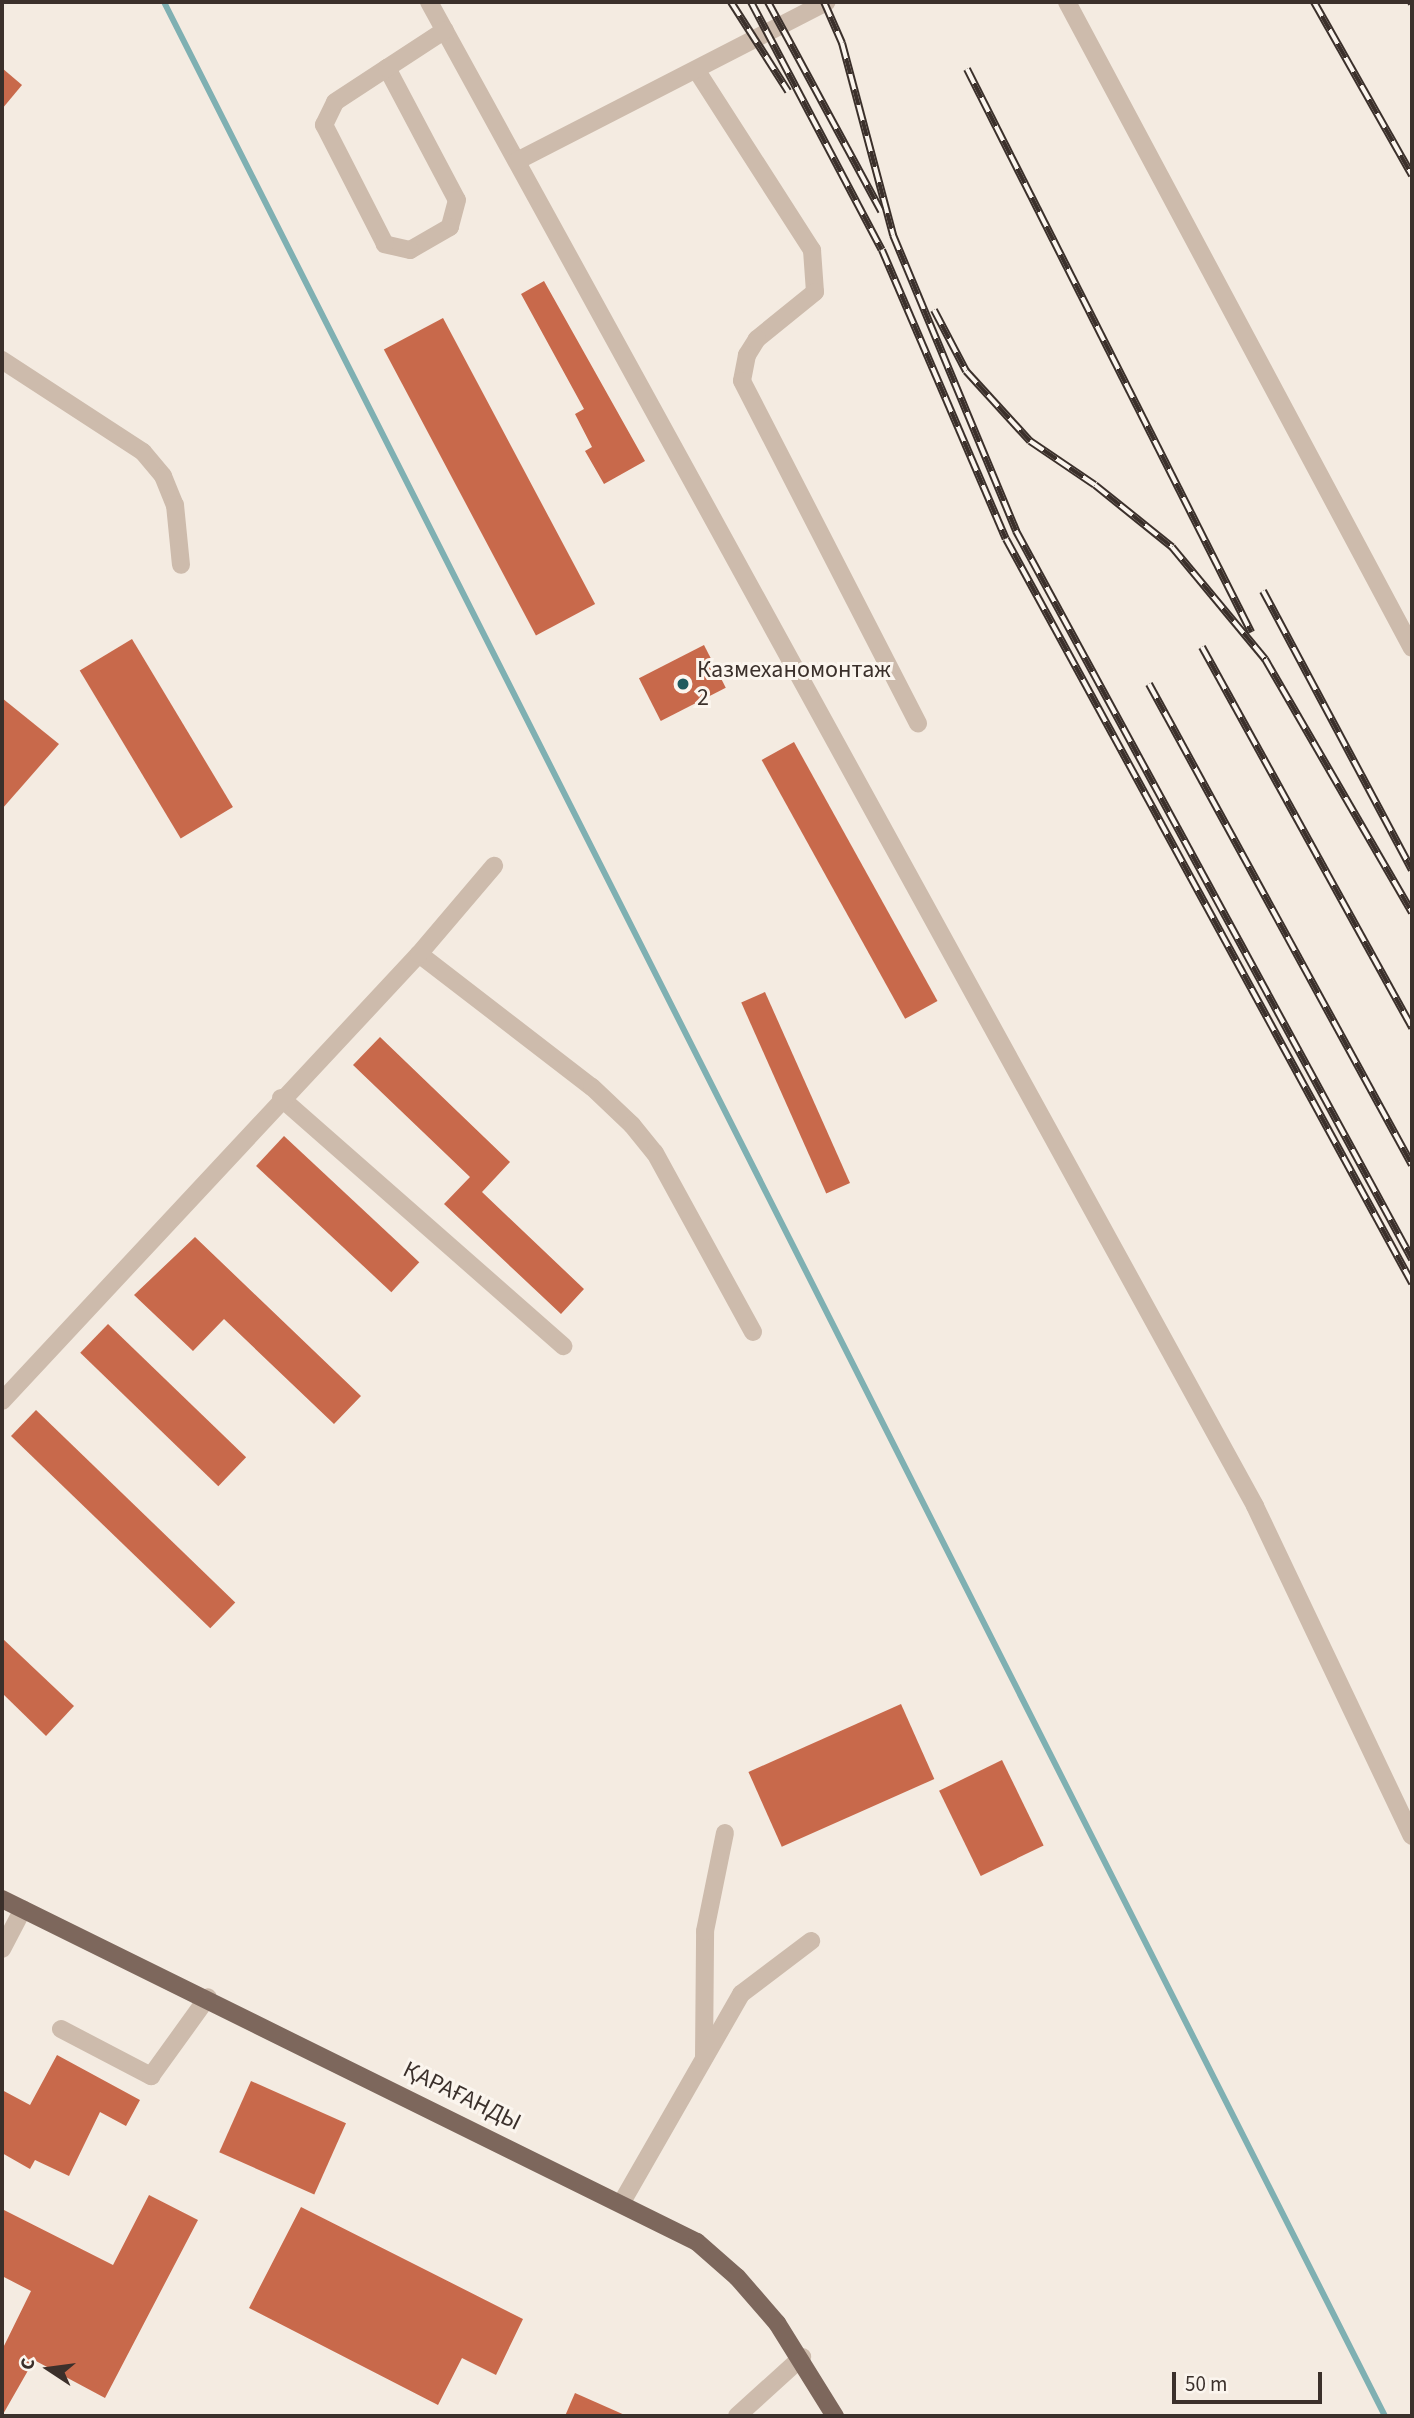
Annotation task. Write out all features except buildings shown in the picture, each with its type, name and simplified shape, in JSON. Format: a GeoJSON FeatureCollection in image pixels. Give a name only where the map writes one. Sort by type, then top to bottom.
{"type":"FeatureCollection","features":[{"type":"Feature","properties":{"kind":"main road","name":"ҚАРАҒАНДЫ"},"geometry":{"type":"LineString","coordinates":[[2,1899],[208,1997],[622,2202],[697,2242],[737,2277],[802,2357],[835,2416]]}},
{"type":"Feature","properties":{"kind":"street"},"geometry":{"type":"LineString","coordinates":[[429,2],[1255,1506],[1412,1836]]}},
{"type":"Feature","properties":{"kind":"street"},"geometry":{"type":"LineString","coordinates":[[517,161],[697,71],[826,2]]}},
{"type":"Feature","properties":{"kind":"street"},"geometry":{"type":"LineString","coordinates":[[1067,2],[1412,648]]}},
{"type":"Feature","properties":{"kind":"street"},"geometry":{"type":"LineString","coordinates":[[387,68],[457,200],[450,227],[410,250],[385,244],[324,125],[335,102],[445,30]]}},
{"type":"Feature","properties":{"kind":"street"},"geometry":{"type":"LineString","coordinates":[[697,71],[812,250],[815,292],[757,339],[747,355],[742,381],[918,723]]}},
{"type":"Feature","properties":{"kind":"street"},"geometry":{"type":"LineString","coordinates":[[2,360],[143,452],[163,476],[175,505],[181,565]]}},
{"type":"Feature","properties":{"kind":"street"},"geometry":{"type":"LineString","coordinates":[[2,1401],[281,1098],[419,954],[494,866]]}},
{"type":"Feature","properties":{"kind":"street"},"geometry":{"type":"LineString","coordinates":[[419,954],[592,1087],[632,1125],[655,1153],[753,1332]]}},
{"type":"Feature","properties":{"kind":"street"},"geometry":{"type":"LineString","coordinates":[[281,1098],[563,1346]]}},
{"type":"Feature","properties":{"kind":"street"},"geometry":{"type":"LineString","coordinates":[[704,2062],[705,1931],[725,1833]]}},
{"type":"Feature","properties":{"kind":"street"},"geometry":{"type":"LineString","coordinates":[[2,1949],[23,1909]]}},
{"type":"Feature","properties":{"kind":"street"},"geometry":{"type":"LineString","coordinates":[[622,2202],[741,1994],[811,1941]]}},
{"type":"Feature","properties":{"kind":"street"},"geometry":{"type":"LineString","coordinates":[[61,2029],[151,2076],[208,1997]]}},
{"type":"Feature","properties":{"kind":"street"},"geometry":{"type":"LineString","coordinates":[[737,2416],[802,2357]]}},
{"type":"Feature","properties":{"kind":"waterway"},"geometry":{"type":"LineString","coordinates":[[164,2],[1385,2416]]}},
{"type":"Feature","properties":{"kind":"railway"},"geometry":{"type":"LineString","coordinates":[[731,2],[788,91]]}},
{"type":"Feature","properties":{"kind":"railway"},"geometry":{"type":"LineString","coordinates":[[751,2],[882,250],[1006,539],[1412,1283]]}},
{"type":"Feature","properties":{"kind":"railway"},"geometry":{"type":"LineString","coordinates":[[768,2],[881,211]]}},
{"type":"Feature","properties":{"kind":"railway"},"geometry":{"type":"LineString","coordinates":[[824,2],[842,43],[893,235],[1016,531],[1412,1259]]}},
{"type":"Feature","properties":{"kind":"railway"},"geometry":{"type":"LineString","coordinates":[[1314,2],[1412,175]]}},
{"type":"Feature","properties":{"kind":"railway"},"geometry":{"type":"LineString","coordinates":[[967,69],[1251,632]]}},
{"type":"Feature","properties":{"kind":"railway"},"geometry":{"type":"LineString","coordinates":[[934,310],[966,371],[1030,441],[1095,485],[1172,547],[1265,659],[1412,913]]}},
{"type":"Feature","properties":{"kind":"railway"},"geometry":{"type":"LineString","coordinates":[[1263,591],[1412,870]]}},
{"type":"Feature","properties":{"kind":"railway"},"geometry":{"type":"LineString","coordinates":[[1202,647],[1412,1028]]}},
{"type":"Feature","properties":{"kind":"railway"},"geometry":{"type":"LineString","coordinates":[[1149,684],[1412,1165]]}},
{"type":"Feature","properties":{"kind":"place","name":"Казмеханомонтаж 2"},"geometry":{"type":"Point","coordinates":[683,684]}}]}
